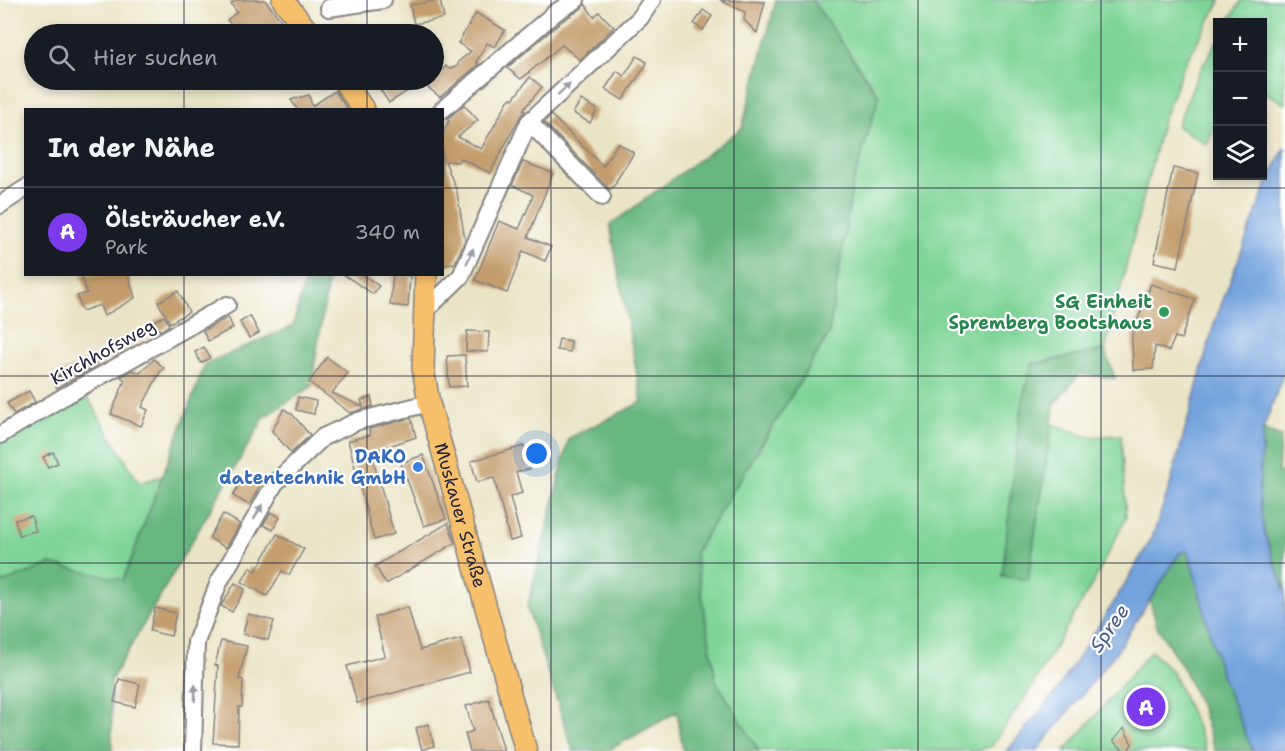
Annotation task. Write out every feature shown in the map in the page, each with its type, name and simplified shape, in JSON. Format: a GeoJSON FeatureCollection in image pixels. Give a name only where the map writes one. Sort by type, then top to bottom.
{"type":"FeatureCollection","features":[{"type":"Feature","properties":{"kind":"main road"},"geometry":{"type":"LineString","coordinates":[[283,0],[302,24]]}},
{"type":"Feature","properties":{"kind":"main road"},"geometry":{"type":"LineString","coordinates":[[350,90],[363,108]]}},
{"type":"Feature","properties":{"kind":"main road","name":"Muskauer Straße"},"geometry":{"type":"LineString","coordinates":[[426,276],[423,368],[429,403],[526,751]]}},
{"type":"Feature","properties":{"kind":"street"},"geometry":{"type":"LineString","coordinates":[[329,8],[383,0]]}},
{"type":"Feature","properties":{"kind":"street"},"geometry":{"type":"LineString","coordinates":[[444,108],[553,6],[576,0]]}},
{"type":"Feature","properties":{"kind":"street"},"geometry":{"type":"LineString","coordinates":[[426,309],[461,276],[529,122],[640,18],[652,0]]}},
{"type":"Feature","properties":{"kind":"street"},"geometry":{"type":"LineString","coordinates":[[529,122],[602,197]]}},
{"type":"Feature","properties":{"kind":"street"},"geometry":{"type":"LineString","coordinates":[[0,205],[24,189]]}},
{"type":"Feature","properties":{"kind":"street","name":"Kirchhofsweg"},"geometry":{"type":"LineString","coordinates":[[0,435],[227,305]]}},
{"type":"Feature","properties":{"kind":"street"},"geometry":{"type":"LineString","coordinates":[[193,751],[196,642],[219,582],[274,483],[323,437],[358,421],[429,403]]}},
{"type":"Feature","properties":{"kind":"green space"},"geometry":{"type":"Polygon","coordinates":[[[776,0],[812,0],[879,96],[852,187],[829,334],[695,553],[716,681],[759,751],[683,751],[677,712],[607,751],[573,751],[527,608],[569,438],[642,402],[610,225],[742,128],[776,0]]]}},
{"type":"Feature","properties":{"kind":"green space"},"geometry":{"type":"Polygon","coordinates":[[[812,0],[1221,0],[1183,67],[1162,123],[1105,350],[1032,364],[1002,576],[1028,580],[1052,424],[1089,437],[1121,435],[1126,518],[1094,581],[1031,688],[992,746],[978,751],[757,751],[716,681],[695,553],[829,334],[852,187],[879,96],[812,0]]]}},
{"type":"Feature","properties":{"kind":"green space"},"geometry":{"type":"Polygon","coordinates":[[[1242,0],[1285,0],[1285,104],[1267,93],[1267,18],[1231,18],[1242,0]]]}},
{"type":"Feature","properties":{"kind":"green space"},"geometry":{"type":"Polygon","coordinates":[[[1213,48],[1213,131],[1207,145],[1177,126],[1198,74],[1213,48]]]}},
{"type":"Feature","properties":{"kind":"green space"},"geometry":{"type":"Polygon","coordinates":[[[306,276],[329,276],[311,387],[265,416],[111,680],[112,751],[0,751],[0,584],[50,564],[123,580],[205,364],[293,326],[306,276]]]}},
{"type":"Feature","properties":{"kind":"green space"},"geometry":{"type":"Polygon","coordinates":[[[1105,350],[1115,378],[1079,374],[1055,404],[1028,580],[1002,576],[1021,406],[1032,364],[1105,350]]]}},
{"type":"Feature","properties":{"kind":"green space"},"geometry":{"type":"Polygon","coordinates":[[[81,387],[139,483],[163,476],[123,581],[50,564],[0,584],[0,435],[81,387]]]}},
{"type":"Feature","properties":{"kind":"green space"},"geometry":{"type":"Polygon","coordinates":[[[1263,430],[1281,437],[1278,472],[1285,473],[1285,592],[1264,532],[1259,494],[1263,430]]]}},
{"type":"Feature","properties":{"kind":"green space"},"geometry":{"type":"Polygon","coordinates":[[[1187,551],[1221,674],[1253,751],[1215,751],[1201,707],[1182,666],[1157,627],[1150,600],[1179,554],[1187,551]]]}},
{"type":"Feature","properties":{"kind":"green space"},"geometry":{"type":"Polygon","coordinates":[[[1151,651],[1173,673],[1206,751],[1065,751],[1151,651]]]}},
{"type":"Feature","properties":{"kind":"water","name":"Spree"},"geometry":{"type":"Polygon","coordinates":[[[1285,147],[1285,369],[1263,430],[1259,494],[1264,532],[1285,592],[1285,751],[1253,751],[1221,674],[1187,551],[1179,554],[1117,651],[1037,751],[1007,751],[1055,693],[1152,538],[1170,485],[1214,324],[1269,178],[1285,147]]]}},
{"type":"Feature","properties":{"kind":"building"},"geometry":{"type":"Polygon","coordinates":[[[236,0],[265,0],[284,24],[230,24],[227,20],[237,12],[231,4],[236,0]]]}},
{"type":"Feature","properties":{"kind":"building"},"geometry":{"type":"Polygon","coordinates":[[[440,0],[444,18],[414,24],[410,5],[440,0]]]}},
{"type":"Feature","properties":{"kind":"building"},"geometry":{"type":"Polygon","coordinates":[[[720,0],[765,2],[757,33],[744,20],[745,12],[720,0]]]}},
{"type":"Feature","properties":{"kind":"building"},"geometry":{"type":"Polygon","coordinates":[[[585,4],[594,17],[599,12],[614,27],[580,60],[562,45],[521,79],[507,68],[562,21],[585,4]]]}},
{"type":"Feature","properties":{"kind":"building"},"geometry":{"type":"Polygon","coordinates":[[[703,10],[712,16],[703,30],[694,24],[703,10]]]}},
{"type":"Feature","properties":{"kind":"building"},"geometry":{"type":"Polygon","coordinates":[[[476,13],[505,30],[495,47],[487,43],[476,62],[479,64],[440,97],[431,90],[444,90],[444,68],[446,66],[449,69],[458,66],[458,62],[471,51],[458,43],[476,13]]]}},
{"type":"Feature","properties":{"kind":"building"},"geometry":{"type":"Polygon","coordinates":[[[637,56],[647,62],[623,100],[605,89],[617,71],[624,76],[637,56]]]}},
{"type":"Feature","properties":{"kind":"building"},"geometry":{"type":"Polygon","coordinates":[[[530,77],[542,87],[523,110],[525,111],[490,173],[460,158],[458,162],[445,161],[457,192],[465,240],[455,263],[444,266],[444,130],[449,121],[447,119],[464,105],[478,120],[458,137],[481,149],[508,101],[513,99],[530,77]]]}},
{"type":"Feature","properties":{"kind":"building"},"geometry":{"type":"Polygon","coordinates":[[[381,90],[409,90],[389,103],[381,90]]]}},
{"type":"Feature","properties":{"kind":"building"},"geometry":{"type":"Polygon","coordinates":[[[335,91],[347,108],[297,108],[291,100],[309,95],[312,106],[335,91]]]}},
{"type":"Feature","properties":{"kind":"building"},"geometry":{"type":"Polygon","coordinates":[[[581,100],[597,109],[590,123],[573,113],[581,100]]]}},
{"type":"Feature","properties":{"kind":"building"},"geometry":{"type":"Polygon","coordinates":[[[551,115],[603,166],[618,143],[634,153],[610,190],[544,122],[551,115]]]}},
{"type":"Feature","properties":{"kind":"building"},"geometry":{"type":"Polygon","coordinates":[[[523,162],[553,173],[528,237],[551,247],[545,261],[523,251],[507,293],[475,280],[499,221],[519,229],[531,201],[533,195],[512,185],[523,162]]]}},
{"type":"Feature","properties":{"kind":"building"},"geometry":{"type":"Polygon","coordinates":[[[1173,168],[1198,173],[1178,267],[1154,262],[1173,168]]]}},
{"type":"Feature","properties":{"kind":"building"},"geometry":{"type":"Polygon","coordinates":[[[82,276],[129,276],[135,298],[104,316],[100,305],[82,311],[77,296],[87,293],[82,276]]]}},
{"type":"Feature","properties":{"kind":"building"},"geometry":{"type":"Polygon","coordinates":[[[346,276],[365,276],[379,286],[373,294],[346,276]]]}},
{"type":"Feature","properties":{"kind":"building"},"geometry":{"type":"Polygon","coordinates":[[[393,276],[410,276],[408,307],[390,305],[393,276]]]}},
{"type":"Feature","properties":{"kind":"building"},"geometry":{"type":"Polygon","coordinates":[[[1151,284],[1195,299],[1181,339],[1175,337],[1169,351],[1155,346],[1153,369],[1133,370],[1132,335],[1151,284]]]}},
{"type":"Feature","properties":{"kind":"building"},"geometry":{"type":"Polygon","coordinates":[[[178,291],[189,312],[170,323],[158,302],[178,291]]]}},
{"type":"Feature","properties":{"kind":"building"},"geometry":{"type":"Polygon","coordinates":[[[164,316],[169,325],[160,331],[154,321],[164,316]]]}},
{"type":"Feature","properties":{"kind":"building"},"geometry":{"type":"Polygon","coordinates":[[[250,316],[259,333],[249,338],[240,322],[250,316]]]}},
{"type":"Feature","properties":{"kind":"building"},"geometry":{"type":"Polygon","coordinates":[[[228,317],[233,328],[208,341],[203,331],[228,317]]]}},
{"type":"Feature","properties":{"kind":"building"},"geometry":{"type":"Polygon","coordinates":[[[467,331],[489,332],[488,352],[466,351],[467,331]]]}},
{"type":"Feature","properties":{"kind":"building"},"geometry":{"type":"Polygon","coordinates":[[[559,339],[571,341],[570,352],[557,350],[559,339]]]}},
{"type":"Feature","properties":{"kind":"building"},"geometry":{"type":"Polygon","coordinates":[[[204,347],[210,358],[201,363],[195,352],[204,347]]]}},
{"type":"Feature","properties":{"kind":"building"},"geometry":{"type":"Polygon","coordinates":[[[465,355],[467,386],[449,387],[447,356],[465,355]]]}},
{"type":"Feature","properties":{"kind":"building"},"geometry":{"type":"Polygon","coordinates":[[[93,356],[98,365],[57,388],[52,379],[93,356]]]}},
{"type":"Feature","properties":{"kind":"building"},"geometry":{"type":"Polygon","coordinates":[[[327,357],[348,373],[332,393],[363,407],[361,400],[371,397],[373,406],[350,413],[309,382],[327,357]]]}},
{"type":"Feature","properties":{"kind":"building"},"geometry":{"type":"Polygon","coordinates":[[[154,359],[164,368],[142,407],[148,410],[141,426],[111,414],[125,380],[121,377],[133,370],[140,373],[154,359]]]}},
{"type":"Feature","properties":{"kind":"building"},"geometry":{"type":"Polygon","coordinates":[[[29,391],[35,402],[14,414],[7,403],[29,391]]]}},
{"type":"Feature","properties":{"kind":"building"},"geometry":{"type":"Polygon","coordinates":[[[298,397],[316,401],[314,414],[296,410],[298,397]]]}},
{"type":"Feature","properties":{"kind":"building"},"geometry":{"type":"Polygon","coordinates":[[[284,409],[292,414],[310,435],[291,453],[272,431],[284,409]]]}},
{"type":"Feature","properties":{"kind":"building"},"geometry":{"type":"Polygon","coordinates":[[[411,418],[416,437],[371,452],[394,534],[374,540],[348,441],[370,435],[369,429],[411,418]]]}},
{"type":"Feature","properties":{"kind":"building"},"geometry":{"type":"Polygon","coordinates":[[[524,446],[530,469],[516,472],[522,493],[510,497],[521,538],[510,541],[494,478],[477,482],[471,461],[524,446]]]}},
{"type":"Feature","properties":{"kind":"building"},"geometry":{"type":"Polygon","coordinates":[[[53,452],[58,463],[48,467],[43,457],[53,452]]]}},
{"type":"Feature","properties":{"kind":"building"},"geometry":{"type":"Polygon","coordinates":[[[423,455],[446,519],[424,526],[401,463],[423,455]]]}},
{"type":"Feature","properties":{"kind":"building"},"geometry":{"type":"Polygon","coordinates":[[[243,477],[260,486],[249,505],[233,496],[243,477]]]}},
{"type":"Feature","properties":{"kind":"building"},"geometry":{"type":"Polygon","coordinates":[[[271,512],[280,517],[273,530],[263,525],[271,512]]]}},
{"type":"Feature","properties":{"kind":"building"},"geometry":{"type":"Polygon","coordinates":[[[223,514],[240,524],[226,548],[209,538],[223,514]]]}},
{"type":"Feature","properties":{"kind":"building"},"geometry":{"type":"Polygon","coordinates":[[[31,516],[36,531],[19,535],[15,520],[31,516]]]}},
{"type":"Feature","properties":{"kind":"building"},"geometry":{"type":"Polygon","coordinates":[[[448,523],[455,543],[386,584],[375,566],[448,523]]]}},
{"type":"Feature","properties":{"kind":"building"},"geometry":{"type":"Polygon","coordinates":[[[277,534],[304,549],[289,575],[282,571],[267,596],[242,582],[250,567],[256,571],[277,534]]]}},
{"type":"Feature","properties":{"kind":"building"},"geometry":{"type":"Polygon","coordinates":[[[235,583],[245,589],[232,612],[221,606],[235,583]]]}},
{"type":"Feature","properties":{"kind":"building"},"geometry":{"type":"Polygon","coordinates":[[[408,607],[420,650],[461,639],[470,672],[357,703],[347,666],[385,656],[375,617],[408,607]]]}},
{"type":"Feature","properties":{"kind":"building"},"geometry":{"type":"Polygon","coordinates":[[[155,608],[176,613],[171,636],[150,631],[155,608]]]}},
{"type":"Feature","properties":{"kind":"building"},"geometry":{"type":"Polygon","coordinates":[[[248,614],[274,621],[268,640],[243,634],[248,614]]]}},
{"type":"Feature","properties":{"kind":"building"},"geometry":{"type":"Polygon","coordinates":[[[221,641],[247,646],[239,679],[243,680],[242,707],[239,707],[238,744],[213,743],[218,666],[215,665],[221,641]]]}},
{"type":"Feature","properties":{"kind":"building"},"geometry":{"type":"Polygon","coordinates":[[[119,679],[140,684],[135,707],[114,702],[119,679]]]}},
{"type":"Feature","properties":{"kind":"building"},"geometry":{"type":"Polygon","coordinates":[[[1148,695],[1152,706],[1143,710],[1139,698],[1148,695]]]}},
{"type":"Feature","properties":{"kind":"building"},"geometry":{"type":"Polygon","coordinates":[[[489,699],[504,751],[470,751],[465,734],[473,731],[466,706],[489,699]]]}},
{"type":"Feature","properties":{"kind":"building"},"geometry":{"type":"Polygon","coordinates":[[[428,724],[434,746],[422,750],[416,728],[428,724]]]}},
{"type":"Feature","properties":{"kind":"building"},"geometry":{"type":"Polygon","coordinates":[[[1124,728],[1132,744],[1128,751],[1113,741],[1124,728]]]}},
{"type":"Feature","properties":{"kind":"place","name":"SG Einheit Spremberg Bootshaus"},"geometry":{"type":"Point","coordinates":[1164,312]}},
{"type":"Feature","properties":{"kind":"place","name":"DAKO datentechnik GmbH"},"geometry":{"type":"Point","coordinates":[418,467]}},
{"type":"Feature","properties":{"kind":"place","name":"Ölsträucher e.V."},"geometry":{"type":"Point","coordinates":[1146,707]}}]}
